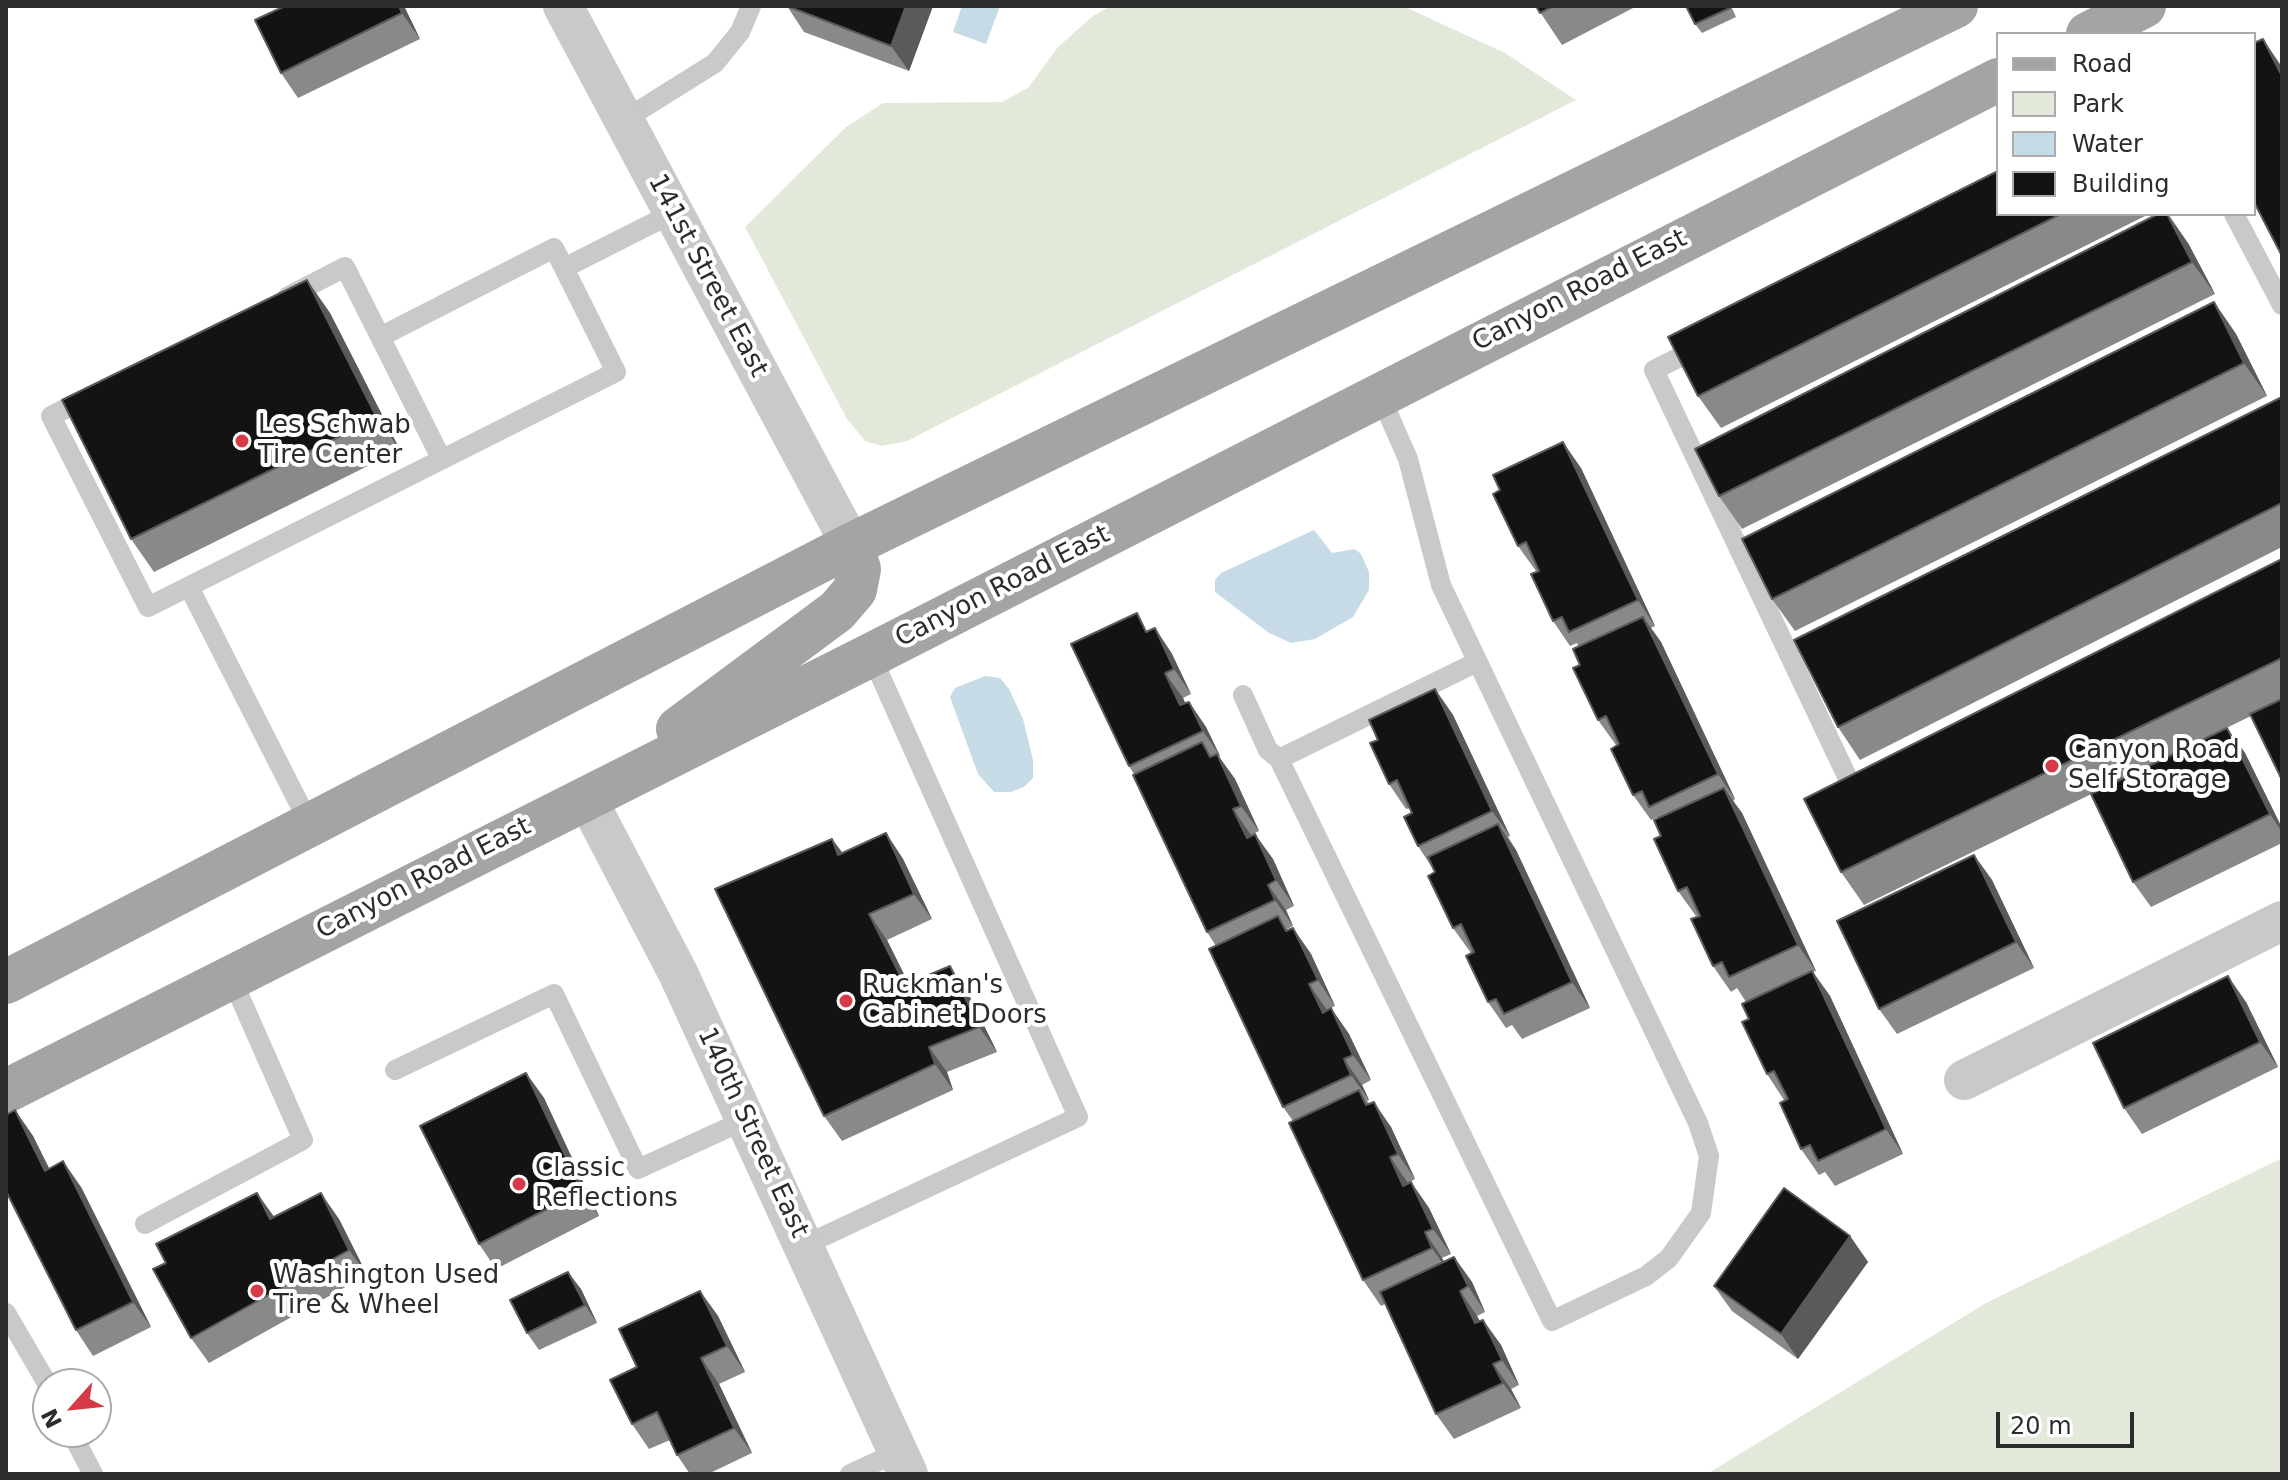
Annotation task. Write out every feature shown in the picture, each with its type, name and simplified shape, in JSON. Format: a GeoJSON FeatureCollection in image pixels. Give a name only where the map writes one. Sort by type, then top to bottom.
{"type":"FeatureCollection","features":[{"type":"Feature","properties":{"kind":"main road"},"geometry":{"type":"LineString","coordinates":[[6,982],[851,545],[1956,6]]}},
{"type":"Feature","properties":{"kind":"main road"},"geometry":{"type":"LineString","coordinates":[[2092,32],[2144,6]]}},
{"type":"Feature","properties":{"kind":"main road","name":"Canyon Road East"},"geometry":{"type":"LineString","coordinates":[[6,1091],[871,655],[1379,393],[1996,81]]}},
{"type":"Feature","properties":{"kind":"main road"},"geometry":{"type":"LineString","coordinates":[[586,797],[837,611],[855,590],[859,569],[851,545]]}},
{"type":"Feature","properties":{"kind":"street","name":"141st Street East"},"geometry":{"type":"LineString","coordinates":[[563,6],[851,545]]}},
{"type":"Feature","properties":{"kind":"street","name":"140th Street East"},"geometry":{"type":"LineString","coordinates":[[586,797],[678,973],[903,1463]]}},
{"type":"Feature","properties":{"kind":"street"},"geometry":{"type":"LineString","coordinates":[[1964,1080],[2282,921]]}},
{"type":"Feature","properties":{"kind":"lane"},"geometry":{"type":"LineString","coordinates":[[624,120],[715,63],[740,32],[751,6]]}},
{"type":"Feature","properties":{"kind":"lane"},"geometry":{"type":"LineString","coordinates":[[564,268],[673,213]]}},
{"type":"Feature","properties":{"kind":"lane"},"geometry":{"type":"LineString","coordinates":[[2235,216],[2282,305]]}},
{"type":"Feature","properties":{"kind":"lane"},"geometry":{"type":"LineString","coordinates":[[107,388],[51,416],[148,607],[616,372],[554,248],[380,337]]}},
{"type":"Feature","properties":{"kind":"lane"},"geometry":{"type":"LineString","coordinates":[[275,303],[345,267],[441,458]]}},
{"type":"Feature","properties":{"kind":"lane"},"geometry":{"type":"LineString","coordinates":[[1726,335],[1654,370],[1853,789],[1881,775]]}},
{"type":"Feature","properties":{"kind":"lane"},"geometry":{"type":"LineString","coordinates":[[1243,695],[1268,750],[1279,759],[1552,1321],[1646,1276],[1669,1258],[1701,1213],[1709,1156],[1698,1123],[1441,585],[1408,459],[1379,393]]}},
{"type":"Feature","properties":{"kind":"lane"},"geometry":{"type":"LineString","coordinates":[[189,587],[310,825]]}},
{"type":"Feature","properties":{"kind":"lane"},"geometry":{"type":"LineString","coordinates":[[803,1246],[1078,1117],[871,655]]}},
{"type":"Feature","properties":{"kind":"lane"},"geometry":{"type":"LineString","coordinates":[[1279,759],[1477,662]]}},
{"type":"Feature","properties":{"kind":"lane"},"geometry":{"type":"LineString","coordinates":[[145,1224],[303,1140],[231,977]]}},
{"type":"Feature","properties":{"kind":"lane"},"geometry":{"type":"LineString","coordinates":[[395,1070],[554,994],[638,1169],[745,1120]]}},
{"type":"Feature","properties":{"kind":"lane"},"geometry":{"type":"LineString","coordinates":[[6,1313],[38,1368]]}},
{"type":"Feature","properties":{"kind":"lane"},"geometry":{"type":"LineString","coordinates":[[79,1448],[93,1474]]}},
{"type":"Feature","properties":{"kind":"lane"},"geometry":{"type":"LineString","coordinates":[[850,1474],[903,1463]]}},
{"type":"Feature","properties":{"kind":"green space"},"geometry":{"type":"Polygon","coordinates":[[[1111,6],[1403,6],[1505,53],[1576,100],[907,441],[882,446],[865,441],[847,419],[745,227],[846,127],[883,103],[1002,102],[1028,88],[1058,47],[1094,15],[1111,6]]]}},
{"type":"Feature","properties":{"kind":"green space"},"geometry":{"type":"Polygon","coordinates":[[[2282,1158],[2282,1474],[1707,1474],[1986,1303],[2282,1158]]]}},
{"type":"Feature","properties":{"kind":"water"},"geometry":{"type":"Polygon","coordinates":[[[962,6],[1000,6],[986,44],[953,32],[962,6]]]}},
{"type":"Feature","properties":{"kind":"water"},"geometry":{"type":"Polygon","coordinates":[[[1314,530],[1332,553],[1355,549],[1361,554],[1369,572],[1369,590],[1353,617],[1315,639],[1291,643],[1269,633],[1215,592],[1215,580],[1221,573],[1314,530]]]}},
{"type":"Feature","properties":{"kind":"water"},"geometry":{"type":"Polygon","coordinates":[[[985,676],[1000,678],[1009,689],[1023,719],[1033,760],[1033,778],[1024,787],[1011,792],[994,792],[978,774],[950,697],[955,688],[985,676]]]}},
{"type":"Feature","properties":{"kind":"building"},"geometry":{"type":"Polygon","coordinates":[[[285,6],[399,6],[402,13],[281,73],[255,20],[285,6]]]}},
{"type":"Feature","properties":{"kind":"building"},"geometry":{"type":"Polygon","coordinates":[[[787,6],[906,6],[891,46],[787,6]]]}},
{"type":"Feature","properties":{"kind":"building"},"geometry":{"type":"Polygon","coordinates":[[[1536,6],[1553,6],[1540,13],[1536,6]]]}},
{"type":"Feature","properties":{"kind":"building"},"geometry":{"type":"Polygon","coordinates":[[[1686,6],[1729,6],[1730,8],[1695,24],[1686,6]]]}},
{"type":"Feature","properties":{"kind":"building"},"geometry":{"type":"Polygon","coordinates":[[[2263,39],[2282,76],[2282,256],[2256,206],[2256,42],[2263,39]]]}},
{"type":"Feature","properties":{"kind":"building"},"geometry":{"type":"Polygon","coordinates":[[[1996,172],[1996,216],[2057,216],[1698,396],[1668,337],[1996,172]]]}},
{"type":"Feature","properties":{"kind":"building"},"geometry":{"type":"Polygon","coordinates":[[[2154,216],[2168,216],[2192,262],[1719,496],[1695,449],[2154,216]]]}},
{"type":"Feature","properties":{"kind":"building","name":"Les Schwab Tire Center"},"geometry":{"type":"Polygon","coordinates":[[[307,280],[377,418],[131,539],[62,400],[307,280]]]}},
{"type":"Feature","properties":{"kind":"building"},"geometry":{"type":"Polygon","coordinates":[[[2214,302],[2244,363],[1772,599],[1742,539],[2214,302]]]}},
{"type":"Feature","properties":{"kind":"building"},"geometry":{"type":"Polygon","coordinates":[[[2282,397],[2282,503],[1838,727],[1794,640],[2282,397]]]}},
{"type":"Feature","properties":{"kind":"building"},"geometry":{"type":"Polygon","coordinates":[[[1563,442],[1638,600],[1569,632],[1562,617],[1553,621],[1531,574],[1539,571],[1526,542],[1518,546],[1493,494],[1500,490],[1493,475],[1563,442]]]}},
{"type":"Feature","properties":{"kind":"building"},"geometry":{"type":"Polygon","coordinates":[[[2282,559],[2282,658],[1841,872],[1804,799],[2282,559]]]}},
{"type":"Feature","properties":{"kind":"building"},"geometry":{"type":"Polygon","coordinates":[[[1137,613],[1146,632],[1155,628],[1174,669],[1165,673],[1180,705],[1189,702],[1203,731],[1129,766],[1071,644],[1137,613]]]}},
{"type":"Feature","properties":{"kind":"building"},"geometry":{"type":"Polygon","coordinates":[[[1643,617],[1718,774],[1649,807],[1642,791],[1633,795],[1611,749],[1619,744],[1606,716],[1598,720],[1573,668],[1580,665],[1573,649],[1643,617]]]}},
{"type":"Feature","properties":{"kind":"building"},"geometry":{"type":"Polygon","coordinates":[[[1435,689],[1492,811],[1418,846],[1404,817],[1412,813],[1397,780],[1389,784],[1370,743],[1378,740],[1369,720],[1435,689]]]}},
{"type":"Feature","properties":{"kind":"building"},"geometry":{"type":"Polygon","coordinates":[[[2282,699],[2282,780],[2250,714],[2282,699]]]}},
{"type":"Feature","properties":{"kind":"building"},"geometry":{"type":"Polygon","coordinates":[[[2227,728],[2270,814],[2133,882],[2091,794],[2227,728]]]}},
{"type":"Feature","properties":{"kind":"building"},"geometry":{"type":"Polygon","coordinates":[[[1202,742],[1210,757],[1217,754],[1241,806],[1233,809],[1247,838],[1255,834],[1276,880],[1268,885],[1275,900],[1207,932],[1133,775],[1202,742]]]}},
{"type":"Feature","properties":{"kind":"building"},"geometry":{"type":"Polygon","coordinates":[[[1724,788],[1798,945],[1729,977],[1722,962],[1713,966],[1691,919],[1700,916],[1687,887],[1678,891],[1654,839],[1661,836],[1654,820],[1724,788]]]}},
{"type":"Feature","properties":{"kind":"building"},"geometry":{"type":"Polygon","coordinates":[[[1498,824],[1572,982],[1504,1014],[1496,999],[1488,1002],[1466,956],[1474,952],[1461,924],[1453,928],[1428,876],[1435,872],[1428,857],[1498,824]]]}},
{"type":"Feature","properties":{"kind":"building","name":"Ruckman's Cabinet Doors"},"geometry":{"type":"Polygon","coordinates":[[[886,833],[914,894],[869,914],[905,985],[950,966],[979,1027],[929,1047],[935,1064],[824,1116],[715,889],[832,839],[838,855],[886,833]]]}},
{"type":"Feature","properties":{"kind":"building"},"geometry":{"type":"Polygon","coordinates":[[[1974,855],[2016,942],[1879,1009],[1837,921],[1974,855]]]}},
{"type":"Feature","properties":{"kind":"building"},"geometry":{"type":"Polygon","coordinates":[[[1278,916],[1286,931],[1293,928],[1318,980],[1309,984],[1323,1013],[1331,1008],[1353,1055],[1344,1059],[1351,1075],[1283,1107],[1209,949],[1278,916]]]}},
{"type":"Feature","properties":{"kind":"building"},"geometry":{"type":"Polygon","coordinates":[[[1812,971],[1886,1129],[1818,1161],[1810,1145],[1801,1149],[1780,1103],[1788,1099],[1774,1071],[1767,1074],[1742,1022],[1749,1019],[1742,1004],[1812,971]]]}},
{"type":"Feature","properties":{"kind":"building"},"geometry":{"type":"Polygon","coordinates":[[[2228,976],[2260,1042],[2124,1108],[2093,1043],[2228,976]]]}},
{"type":"Feature","properties":{"kind":"building","name":"Classic Reflections"},"geometry":{"type":"Polygon","coordinates":[[[526,1073],[582,1191],[479,1244],[420,1126],[526,1073]]]}},
{"type":"Feature","properties":{"kind":"building"},"geometry":{"type":"Polygon","coordinates":[[[1359,1090],[1366,1105],[1374,1102],[1398,1154],[1390,1157],[1403,1186],[1411,1182],[1433,1229],[1425,1232],[1432,1248],[1363,1280],[1289,1123],[1359,1090]]]}},
{"type":"Feature","properties":{"kind":"building"},"geometry":{"type":"Polygon","coordinates":[[[15,1110],[45,1171],[63,1161],[133,1302],[76,1330],[6,1191],[6,1115],[15,1110]]]}},
{"type":"Feature","properties":{"kind":"building"},"geometry":{"type":"Polygon","coordinates":[[[1784,1188],[1850,1236],[1781,1334],[1714,1286],[1784,1188]]]}},
{"type":"Feature","properties":{"kind":"building","name":"Washington Used Tire & Wheel"},"geometry":{"type":"Polygon","coordinates":[[[257,1193],[270,1219],[321,1193],[349,1250],[191,1338],[153,1269],[166,1263],[156,1244],[257,1193]]]}},
{"type":"Feature","properties":{"kind":"building"},"geometry":{"type":"Polygon","coordinates":[[[1454,1257],[1468,1286],[1460,1291],[1475,1323],[1483,1320],[1502,1360],[1493,1364],[1503,1383],[1436,1414],[1380,1292],[1454,1257]]]}},
{"type":"Feature","properties":{"kind":"building"},"geometry":{"type":"Polygon","coordinates":[[[568,1272],[585,1305],[527,1333],[510,1300],[568,1272]]]}},
{"type":"Feature","properties":{"kind":"building"},"geometry":{"type":"Polygon","coordinates":[[[700,1291],[727,1346],[701,1358],[734,1428],[677,1455],[657,1412],[632,1424],[610,1380],[637,1367],[619,1329],[700,1291]]]}},
{"type":"Feature","properties":{"kind":"place","name":"Les Schwab Tire Center"},"geometry":{"type":"Point","coordinates":[242,441]}},
{"type":"Feature","properties":{"kind":"place","name":"Canyon Road Self Storage"},"geometry":{"type":"Point","coordinates":[2052,766]}},
{"type":"Feature","properties":{"kind":"place","name":"Ruckman's Cabinet Doors"},"geometry":{"type":"Point","coordinates":[846,1001]}},
{"type":"Feature","properties":{"kind":"place","name":"Classic Reflections"},"geometry":{"type":"Point","coordinates":[519,1184]}},
{"type":"Feature","properties":{"kind":"place","name":"Washington Used Tire & Wheel"},"geometry":{"type":"Point","coordinates":[257,1291]}}]}
